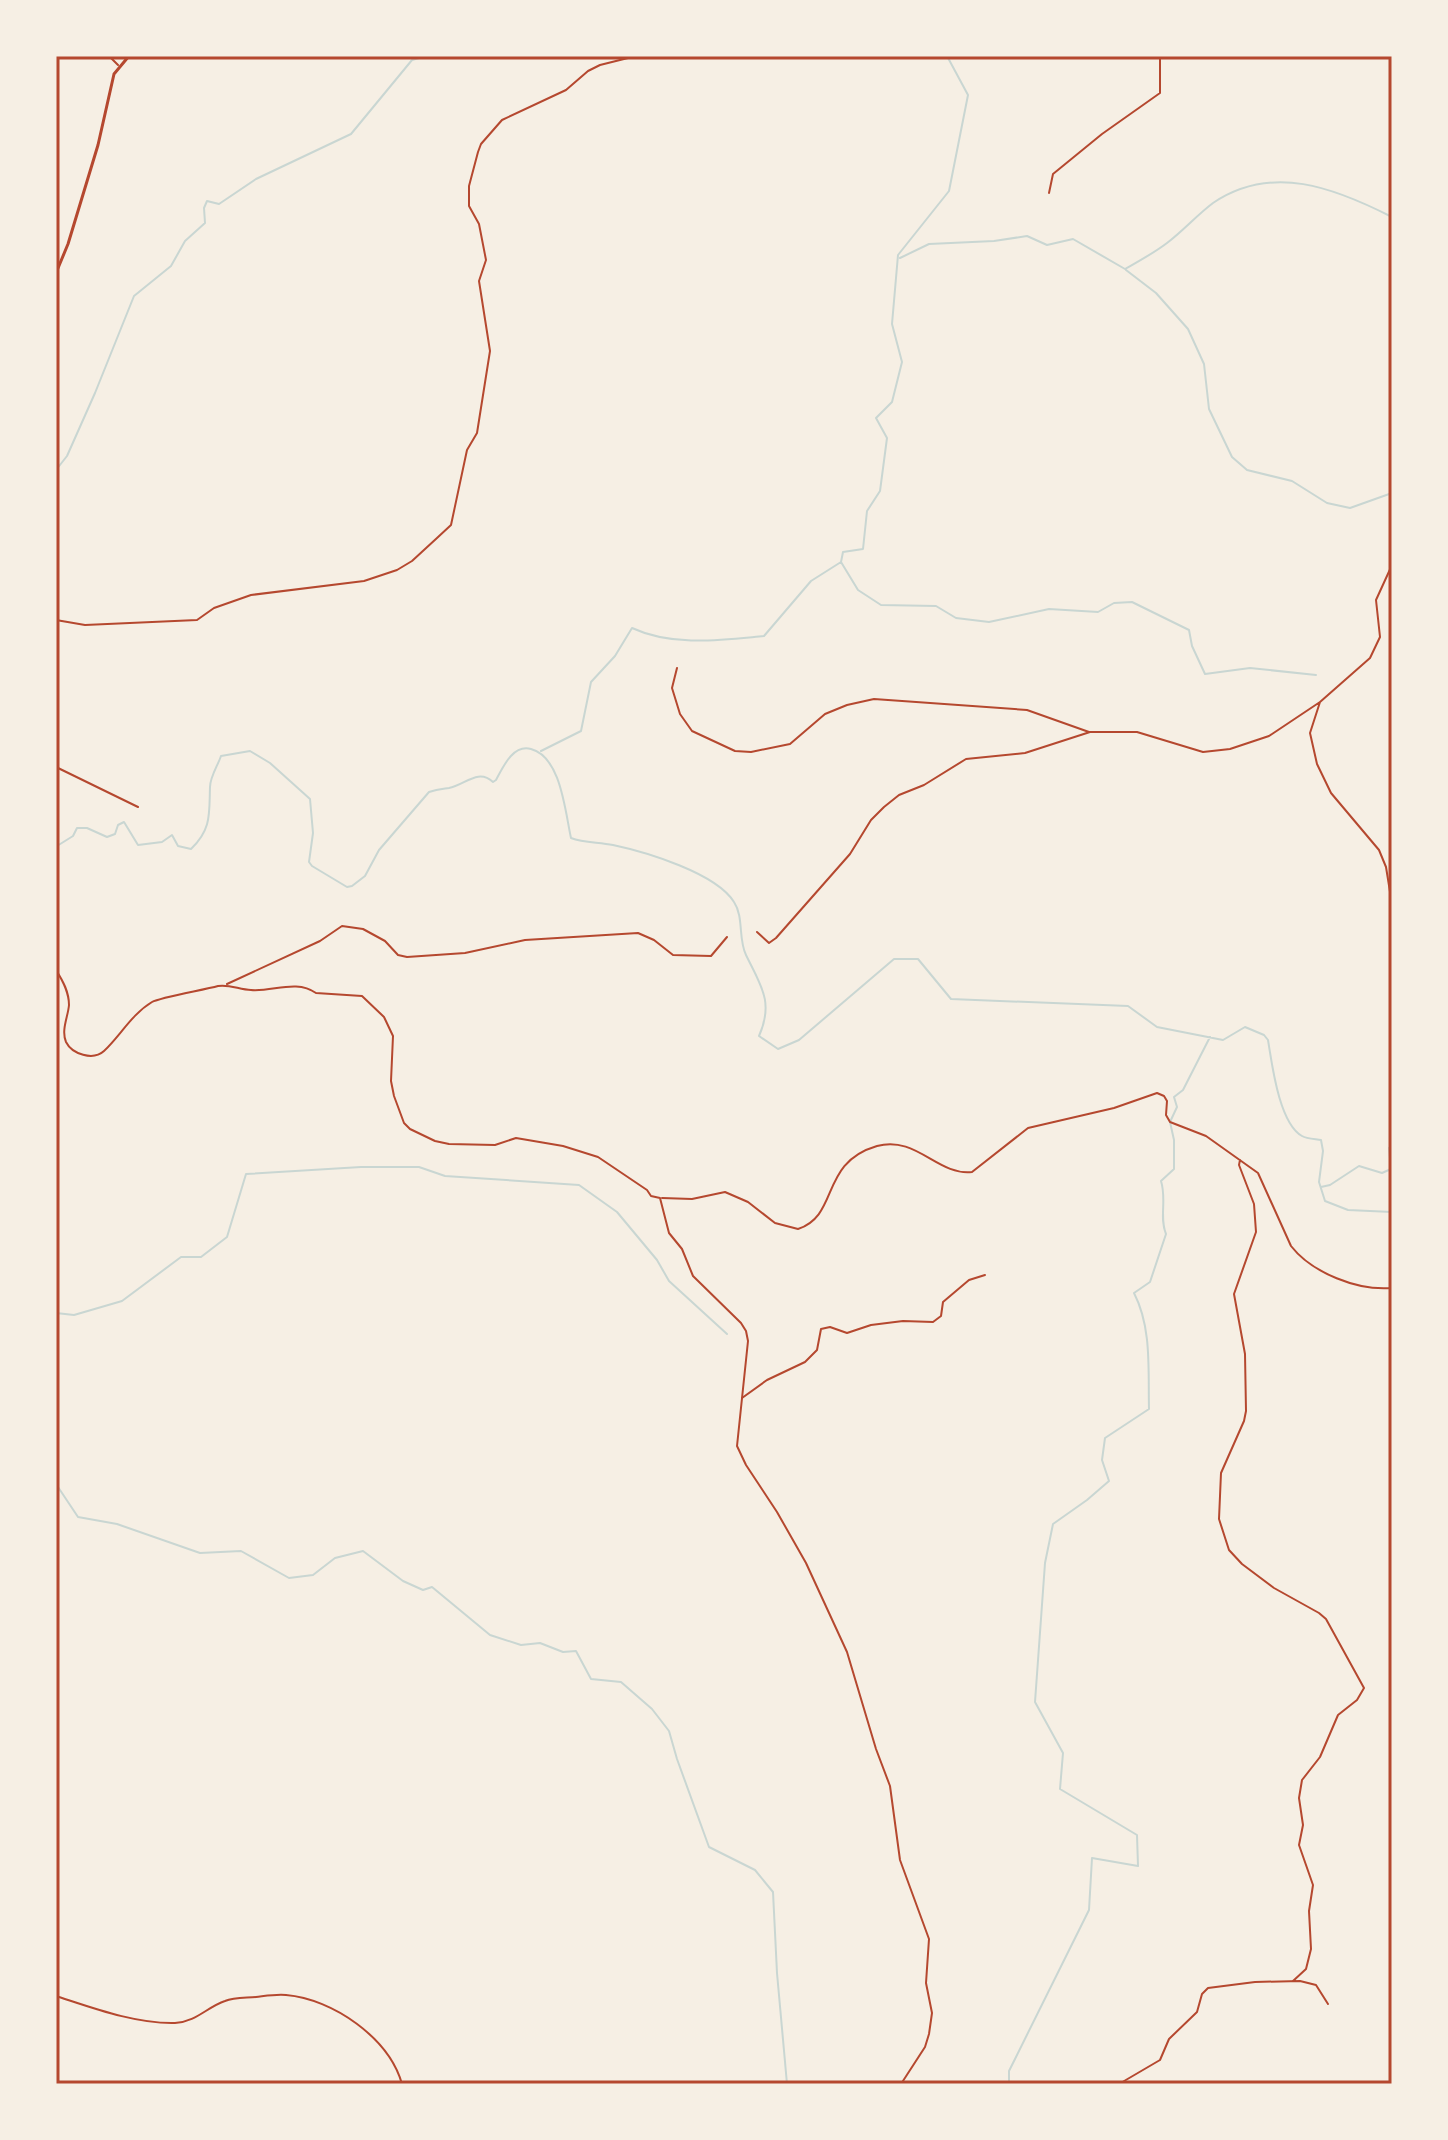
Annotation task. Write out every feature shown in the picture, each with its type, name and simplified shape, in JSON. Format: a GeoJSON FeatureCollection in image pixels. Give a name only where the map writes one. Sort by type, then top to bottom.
{"type":"FeatureCollection","features":[{"type":"Feature","properties":{"kind":"main road"},"geometry":{"type":"LineString","coordinates":[[56,273],[98,145],[114,74],[129,56]]}},
{"type":"Feature","properties":{"kind":"street"},"geometry":{"type":"LineString","coordinates":[[109,56],[119,66]]}},
{"type":"Feature","properties":{"kind":"street"},"geometry":{"type":"LineString","coordinates":[[56,620],[95,625],[197,620],[214,608],[251,595],[364,581],[397,570],[412,561],[451,525],[467,450],[477,433],[490,351],[479,281],[486,260],[479,224],[469,206],[469,186],[481,144],[502,120],[566,90],[588,71],[636,56]]}},
{"type":"Feature","properties":{"kind":"street"},"geometry":{"type":"LineString","coordinates":[[1049,193],[1053,174],[1160,93],[1160,56]]}},
{"type":"Feature","properties":{"kind":"street"},"geometry":{"type":"LineString","coordinates":[[1383,56],[1392,57]]}},
{"type":"Feature","properties":{"kind":"street"},"geometry":{"type":"LineString","coordinates":[[757,932],[769,943],[776,938],[858,844],[871,820],[899,795],[924,785],[966,759],[1025,753],[1090,732],[1137,732],[1203,752],[1230,749],[1269,736],[1320,702],[1370,658],[1380,637],[1376,600],[1392,565]]}},
{"type":"Feature","properties":{"kind":"street"},"geometry":{"type":"LineString","coordinates":[[677,668],[672,688],[680,714],[692,731],[735,751],[751,752],[790,744],[825,714],[874,699],[1027,710],[1090,732]]}},
{"type":"Feature","properties":{"kind":"street"},"geometry":{"type":"LineString","coordinates":[[1320,702],[1310,733],[1317,764],[1331,793],[1379,850],[1386,867],[1392,904]]}},
{"type":"Feature","properties":{"kind":"street"},"geometry":{"type":"LineString","coordinates":[[56,767],[138,807]]}},
{"type":"Feature","properties":{"kind":"street"},"geometry":{"type":"LineString","coordinates":[[56,970],[68,994],[64,1029],[66,1041],[75,1051],[85,1055],[104,1050],[155,1000],[226,985],[320,941],[342,926],[363,929],[385,941],[398,955],[407,957],[465,953],[525,940],[638,933],[654,940],[673,955],[711,956],[727,937]]}},
{"type":"Feature","properties":{"kind":"street"},"geometry":{"type":"LineString","coordinates":[[226,985],[255,991],[285,985],[311,989],[316,993],[362,996],[376,1008],[392,1030],[394,1096],[404,1123],[423,1136],[449,1144],[495,1145],[516,1138],[583,1151],[598,1157],[647,1190],[651,1196],[675,1200],[725,1192],[748,1202],[775,1223],[798,1229],[811,1222],[823,1209],[841,1168],[849,1160],[876,1147],[907,1146],[950,1168],[972,1172],[1028,1128],[1114,1108],[1157,1093],[1167,1101],[1166,1115],[1170,1122],[1206,1136],[1262,1178],[1298,1255],[1312,1266],[1357,1285],[1369,1289],[1392,1288]]}},
{"type":"Feature","properties":{"kind":"street"},"geometry":{"type":"LineString","coordinates":[[1240,1160],[1239,1165],[1254,1204],[1256,1232],[1234,1294],[1245,1354],[1246,1411],[1221,1473],[1219,1519],[1229,1550],[1242,1564],[1274,1588],[1326,1619],[1364,1685],[1357,1700],[1338,1715],[1320,1757],[1302,1780],[1299,1803],[1303,1825],[1299,1845],[1313,1885],[1309,1911],[1311,1949],[1306,1969],[1293,1981]]}},
{"type":"Feature","properties":{"kind":"street"},"geometry":{"type":"LineString","coordinates":[[660,1198],[669,1233],[682,1249],[693,1276],[734,1315],[746,1331],[748,1341],[737,1446],[739,1453],[806,1563],[847,1652],[890,1786],[900,1860],[929,1939],[926,1983],[932,2013],[925,2047],[901,2084]]}},
{"type":"Feature","properties":{"kind":"street"},"geometry":{"type":"LineString","coordinates":[[741,1398],[780,1372],[805,1362],[817,1350],[821,1329],[830,1327],[847,1333],[871,1325],[903,1321],[933,1322],[941,1316],[943,1302],[969,1280],[985,1275]]}},
{"type":"Feature","properties":{"kind":"street"},"geometry":{"type":"LineString","coordinates":[[1119,2084],[1160,2060],[1169,2039],[1197,2012],[1202,1994],[1208,1988],[1246,1982],[1293,1981],[1316,1985],[1328,2004]]}},
{"type":"Feature","properties":{"kind":"street"},"geometry":{"type":"LineString","coordinates":[[56,1996],[160,2023],[194,2019],[224,2001],[285,1995],[313,2001],[346,2017],[369,2036],[390,2056],[402,2084]]}},
{"type":"Feature","properties":{"kind":"waterway"},"geometry":{"type":"LineString","coordinates":[[56,470],[67,456],[134,296],[171,266],[185,241],[205,223],[207,201],[219,204],[256,179],[351,134],[412,60],[426,56]]}},
{"type":"Feature","properties":{"kind":"waterway"},"geometry":{"type":"LineString","coordinates":[[841,562],[843,552],[863,549],[867,511],[880,491],[887,438],[876,418],[892,402],[902,362],[892,324],[898,255],[949,191],[968,95],[947,56]]}},
{"type":"Feature","properties":{"kind":"waterway"},"geometry":{"type":"LineString","coordinates":[[900,258],[929,244],[1027,236],[1047,245],[1073,239],[1125,269],[1167,243],[1213,203],[1235,191],[1258,184],[1281,182],[1326,189],[1392,217]]}},
{"type":"Feature","properties":{"kind":"waterway"},"geometry":{"type":"LineString","coordinates":[[1126,270],[1156,293],[1188,329],[1204,364],[1209,409],[1232,457],[1247,470],[1292,481],[1327,503],[1350,508],[1392,493]]}},
{"type":"Feature","properties":{"kind":"waterway"},"geometry":{"type":"LineString","coordinates":[[541,751],[581,731],[591,682],[615,656],[632,628],[680,640],[764,636],[811,581],[841,562],[858,590],[881,605],[936,606],[956,618],[989,622],[1049,609],[1098,612],[1114,603],[1132,602],[1189,630],[1192,646],[1205,674],[1250,668],[1316,675]]}},
{"type":"Feature","properties":{"kind":"waterway"},"geometry":{"type":"LineString","coordinates":[[56,861],[57,846],[73,836],[77,828],[87,828],[107,837],[115,834],[118,825],[124,822],[138,845],[162,842],[172,835],[178,846],[191,849],[206,827],[210,783],[221,756],[250,751],[270,763],[310,799],[313,833],[309,862],[312,866],[347,887],[352,886],[365,876],[379,850],[429,792],[477,777],[493,782],[514,753],[531,749],[549,762],[555,774],[564,800],[571,838],[627,848],[679,865],[712,882],[734,902],[744,949],[764,994],[765,1013],[759,1036],[778,1049],[799,1040],[894,959],[918,959],[951,999],[1128,1006],[1157,1027],[1223,1040],[1245,1027],[1268,1040],[1282,1106],[1294,1129],[1304,1137],[1321,1140],[1323,1151],[1319,1182],[1325,1201],[1348,1210],[1392,1212]]}},
{"type":"Feature","properties":{"kind":"waterway"},"geometry":{"type":"LineString","coordinates":[[1009,2084],[1009,2071],[1089,1910],[1092,1858],[1138,1866],[1137,1835],[1060,1789],[1063,1753],[1035,1702],[1045,1563],[1053,1524],[1109,1481],[1102,1460],[1105,1438],[1149,1409],[1146,1335],[1134,1293],[1150,1282],[1166,1234],[1161,1181],[1174,1169],[1174,1140],[1170,1122],[1177,1107],[1174,1097],[1183,1090],[1210,1037]]}},
{"type":"Feature","properties":{"kind":"waterway"},"geometry":{"type":"LineString","coordinates":[[1321,1187],[1330,1185],[1359,1166],[1382,1173],[1391,1169],[1389,1148],[1392,1145]]}},
{"type":"Feature","properties":{"kind":"waterway"},"geometry":{"type":"LineString","coordinates":[[56,1313],[74,1315],[122,1301],[181,1257],[201,1257],[227,1237],[246,1174],[419,1167],[445,1176],[579,1185],[617,1212],[657,1260],[669,1281],[727,1334]]}},
{"type":"Feature","properties":{"kind":"waterway"},"geometry":{"type":"LineString","coordinates":[[56,1484],[78,1517],[117,1524],[200,1553],[241,1551],[289,1578],[313,1575],[335,1558],[363,1551],[403,1581],[423,1590],[432,1587],[490,1635],[521,1645],[540,1643],[563,1652],[576,1651],[591,1679],[621,1682],[652,1709],[669,1731],[709,1847],[755,1870],[773,1892],[787,2084]]}}]}
